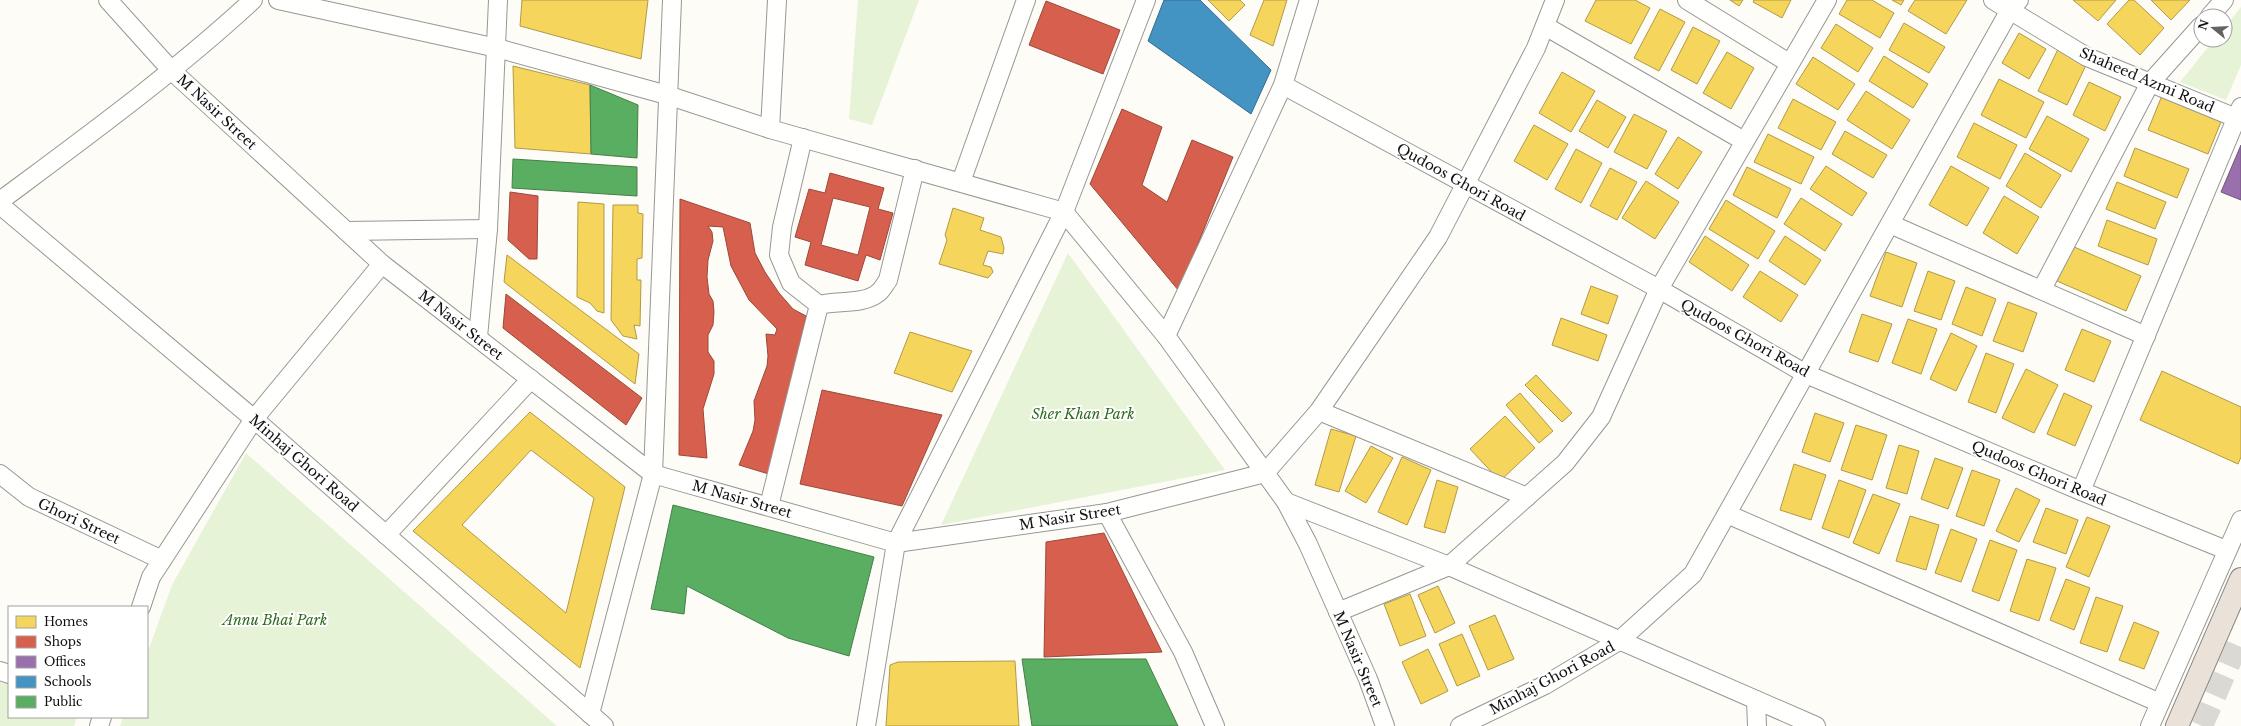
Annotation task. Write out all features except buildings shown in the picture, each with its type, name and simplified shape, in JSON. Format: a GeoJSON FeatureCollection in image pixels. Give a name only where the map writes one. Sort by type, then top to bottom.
{"type":"FeatureCollection","features":[{"type":"Feature","properties":{"kind":"highway"},"geometry":{"type":"LineString","coordinates":[[2177,726],[2241,579]]}},
{"type":"Feature","properties":{"kind":"street","name":"M Nasir Street"},"geometry":{"type":"LineString","coordinates":[[108,0],[171,70],[382,264],[653,474],[896,542],[1107,513],[1265,473],[1286,502],[1308,544],[1368,679],[1385,726]]}},
{"type":"Feature","properties":{"kind":"street"},"geometry":{"type":"LineString","coordinates":[[0,201],[171,70],[225,26],[253,0]]}},
{"type":"Feature","properties":{"kind":"street"},"geometry":{"type":"LineString","coordinates":[[278,0],[497,48],[667,95],[770,129],[1064,212],[1166,336],[1265,473],[1319,411],[1438,237],[1536,48],[1555,0]]}},
{"type":"Feature","properties":{"kind":"street"},"geometry":{"type":"LineString","coordinates":[[478,337],[488,228],[498,0]]}},
{"type":"Feature","properties":{"kind":"street"},"geometry":{"type":"LineString","coordinates":[[590,714],[653,474],[672,0]]}},
{"type":"Feature","properties":{"kind":"street"},"geometry":{"type":"LineString","coordinates":[[770,129],[777,0]]}},
{"type":"Feature","properties":{"kind":"street"},"geometry":{"type":"LineString","coordinates":[[962,182],[1026,0]]}},
{"type":"Feature","properties":{"kind":"street"},"geometry":{"type":"LineString","coordinates":[[866,726],[896,542],[1064,212],[1146,0]]}},
{"type":"Feature","properties":{"kind":"street"},"geometry":{"type":"LineString","coordinates":[[1166,336],[1283,85],[1309,0]]}},
{"type":"Feature","properties":{"kind":"street"},"geometry":{"type":"LineString","coordinates":[[1687,0],[1789,63]]}},
{"type":"Feature","properties":{"kind":"street"},"geometry":{"type":"LineString","coordinates":[[1338,612],[1449,566],[1565,463],[1601,417],[1659,289],[1827,0]]}},
{"type":"Feature","properties":{"kind":"street","name":"Shaheed Azmi Road"},"geometry":{"type":"LineString","coordinates":[[1993,0],[2015,5],[2087,57],[2150,83],[2240,115]]}},
{"type":"Feature","properties":{"kind":"street"},"geometry":{"type":"LineString","coordinates":[[2217,8],[2224,0]]}},
{"type":"Feature","properties":{"kind":"street","name":"Minhaj Ghori Road"},"geometry":{"type":"LineString","coordinates":[[1460,726],[1545,685],[1620,641],[1693,574],[2015,5]]}},
{"type":"Feature","properties":{"kind":"street"},"geometry":{"type":"LineString","coordinates":[[1545,26],[1744,141]]}},
{"type":"Feature","properties":{"kind":"street"},"geometry":{"type":"LineString","coordinates":[[2042,289],[2150,83],[2193,35]]}},
{"type":"Feature","properties":{"kind":"street","name":"Qudoos Ghori Road"},"geometry":{"type":"LineString","coordinates":[[1283,85],[1464,185],[1659,289],[1806,374],[2081,491],[2226,550]]}},
{"type":"Feature","properties":{"kind":"street"},"geometry":{"type":"LineString","coordinates":[[2081,491],[2240,115]]}},
{"type":"Feature","properties":{"kind":"street"},"geometry":{"type":"LineString","coordinates":[[803,138],[782,227],[779,255],[791,283],[819,305]]}},
{"type":"Feature","properties":{"kind":"street"},"geometry":{"type":"LineString","coordinates":[[819,305],[833,301],[864,300],[878,293],[888,280],[915,169]]}},
{"type":"Feature","properties":{"kind":"street","name":"Minhaj Ghori Road"},"geometry":{"type":"LineString","coordinates":[[0,205],[254,420],[604,726]]}},
{"type":"Feature","properties":{"kind":"street"},"geometry":{"type":"LineString","coordinates":[[1890,224],[2042,289],[2146,336]]}},
{"type":"Feature","properties":{"kind":"street"},"geometry":{"type":"LineString","coordinates":[[346,231],[488,228]]}},
{"type":"Feature","properties":{"kind":"street"},"geometry":{"type":"LineString","coordinates":[[141,606],[152,577],[162,560],[254,420],[382,264]]}},
{"type":"Feature","properties":{"kind":"street"},"geometry":{"type":"LineString","coordinates":[[769,506],[819,305]]}},
{"type":"Feature","properties":{"kind":"street"},"geometry":{"type":"LineString","coordinates":[[386,536],[531,379]]}},
{"type":"Feature","properties":{"kind":"street"},"geometry":{"type":"LineString","coordinates":[[1319,411],[1527,497]]}},
{"type":"Feature","properties":{"kind":"street","name":"Ghori Street"},"geometry":{"type":"LineString","coordinates":[[0,474],[29,497],[162,560]]}},
{"type":"Feature","properties":{"kind":"street"},"geometry":{"type":"LineString","coordinates":[[1286,502],[1449,566],[1816,726]]}},
{"type":"Feature","properties":{"kind":"street"},"geometry":{"type":"LineString","coordinates":[[1107,513],[1183,652],[1215,726]]}},
{"type":"Feature","properties":{"kind":"street"},"geometry":{"type":"LineString","coordinates":[[1727,514],[2160,703]]}},
{"type":"Feature","properties":{"kind":"street"},"geometry":{"type":"LineString","coordinates":[[2150,726],[2226,550],[2241,520]]}},
{"type":"Feature","properties":{"kind":"street"},"geometry":{"type":"LineString","coordinates":[[2191,632],[2214,644]]}},
{"type":"Feature","properties":{"kind":"street"},"geometry":{"type":"LineString","coordinates":[[1756,700],[1757,726]]}},
{"type":"Feature","properties":{"kind":"green space"},"geometry":{"type":"Polygon","coordinates":[[[858,0],[919,0],[872,125],[849,119],[858,0]]]}},
{"type":"Feature","properties":{"kind":"green space"},"geometry":{"type":"Polygon","coordinates":[[[2241,7],[2241,65],[2226,100],[2180,82],[2208,48],[2233,48],[2233,17],[2241,7]]]}},
{"type":"Feature","properties":{"kind":"green space","name":"Sher Khan Park"},"geometry":{"type":"Polygon","coordinates":[[[1068,253],[1225,470],[941,525],[1068,253]]]}},
{"type":"Feature","properties":{"kind":"green space","name":"Annu Bhai Park"},"geometry":{"type":"Polygon","coordinates":[[[246,453],[557,726],[120,726],[123,718],[148,718],[148,651],[172,585],[246,453]]]}},
{"type":"Feature","properties":{"kind":"green space"},"geometry":{"type":"Polygon","coordinates":[[[0,682],[8,685],[8,718],[77,718],[74,726],[0,726],[0,682]]]}},
{"type":"Feature","properties":{"kind":"tunnel"},"geometry":{"type":"LineString","coordinates":[[2202,726],[2241,637]]}}]}
